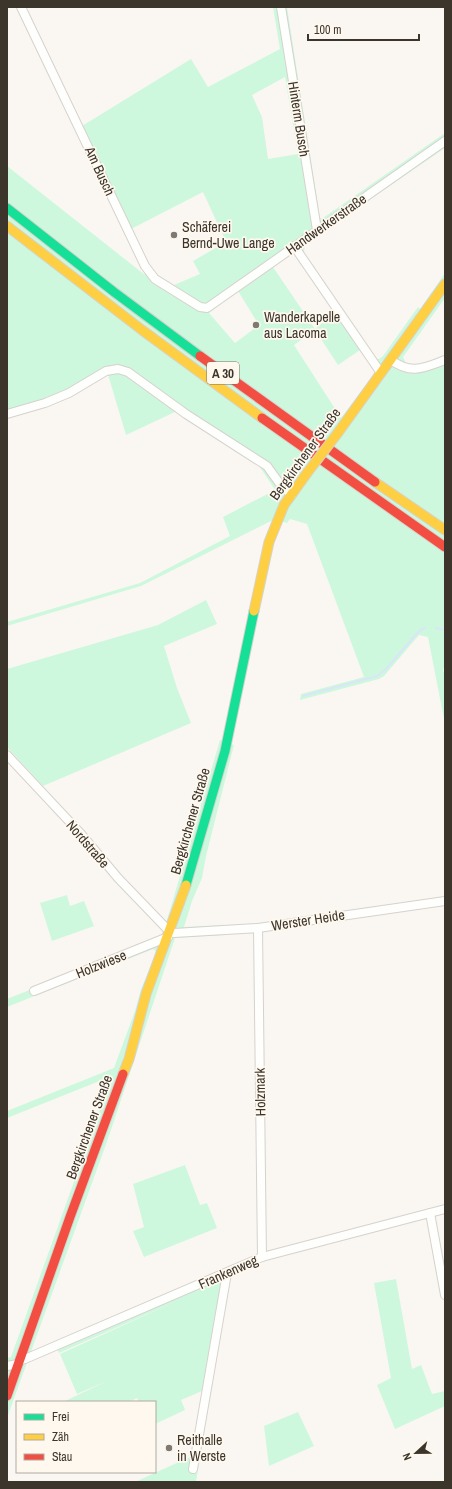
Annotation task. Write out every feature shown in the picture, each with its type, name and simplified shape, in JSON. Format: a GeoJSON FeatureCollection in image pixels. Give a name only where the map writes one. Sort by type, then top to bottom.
{"type":"FeatureCollection","features":[{"type":"Feature","properties":{"kind":"main road","name":"A 30"},"geometry":{"type":"LineString","coordinates":[[7,208],[242,387],[445,530]]}},
{"type":"Feature","properties":{"kind":"main road","name":"A 30"},"geometry":{"type":"LineString","coordinates":[[7,226],[210,381],[445,547]]}},
{"type":"Feature","properties":{"kind":"main road","name":"Bergkirchener Straße"},"geometry":{"type":"LineString","coordinates":[[7,1396],[70,1217],[130,1058],[146,994],[184,892],[224,751],[269,542],[279,515],[307,473],[381,374],[445,284]]}},
{"type":"Feature","properties":{"kind":"street","name":"Am Busch"},"geometry":{"type":"LineString","coordinates":[[21,7],[145,266],[155,279],[195,305],[207,308]]}},
{"type":"Feature","properties":{"kind":"street","name":"Hinterm Busch"},"geometry":{"type":"LineString","coordinates":[[281,7],[317,230]]}},
{"type":"Feature","properties":{"kind":"street","name":"Handwerkerstraße"},"geometry":{"type":"LineString","coordinates":[[207,308],[445,141]]}},
{"type":"Feature","properties":{"kind":"street"},"geometry":{"type":"LineString","coordinates":[[294,246],[381,374]]}},
{"type":"Feature","properties":{"kind":"street"},"geometry":{"type":"LineString","coordinates":[[391,360],[404,368],[421,369],[445,360]]}},
{"type":"Feature","properties":{"kind":"street"},"geometry":{"type":"LineString","coordinates":[[7,414],[45,403],[106,371],[118,369],[128,372],[186,414],[267,466],[280,484],[292,495]]}},
{"type":"Feature","properties":{"kind":"street","name":"Nordstraße"},"geometry":{"type":"LineString","coordinates":[[7,755],[82,834],[118,878],[169,934]]}},
{"type":"Feature","properties":{"kind":"street","name":"Werster Heide"},"geometry":{"type":"LineString","coordinates":[[169,934],[258,928],[445,901]]}},
{"type":"Feature","properties":{"kind":"street","name":"Holzmark"},"geometry":{"type":"LineString","coordinates":[[258,928],[262,1257]]}},
{"type":"Feature","properties":{"kind":"street","name":"Holzwiese"},"geometry":{"type":"LineString","coordinates":[[34,991],[169,934]]}},
{"type":"Feature","properties":{"kind":"street","name":"Frankenweg"},"geometry":{"type":"LineString","coordinates":[[7,1366],[262,1257],[445,1209]]}},
{"type":"Feature","properties":{"kind":"street"},"geometry":{"type":"LineString","coordinates":[[430,1212],[445,1295]]}},
{"type":"Feature","properties":{"kind":"street"},"geometry":{"type":"LineString","coordinates":[[193,1469],[227,1273]]}},
{"type":"Feature","properties":{"kind":"green space"},"geometry":{"type":"Polygon","coordinates":[[[16,7],[25,7],[82,126],[191,59],[208,87],[280,49],[273,7],[287,7],[320,218],[323,218],[445,133],[445,148],[305,244],[304,252],[375,359],[379,359],[383,356],[418,307],[420,309],[445,273],[445,298],[403,357],[406,363],[421,365],[445,357],[445,666],[443,669],[445,678],[445,724],[428,637],[419,635],[384,676],[379,679],[300,700],[301,694],[364,677],[307,524],[290,519],[287,523],[275,519],[141,586],[7,626],[7,622],[140,583],[230,536],[223,517],[275,490],[258,464],[177,411],[126,435],[106,368],[65,391],[7,411],[7,166],[145,275],[16,7]],[[285,77],[252,95],[262,117],[268,159],[298,154],[285,77]],[[203,192],[131,229],[148,265],[155,273],[174,285],[200,274],[193,261],[226,242],[203,192]],[[294,252],[273,267],[315,329],[335,313],[294,252]],[[238,291],[209,313],[235,343],[259,325],[238,291]],[[315,330],[294,345],[341,418],[376,372],[360,350],[338,365],[315,330]]]}},
{"type":"Feature","properties":{"kind":"green space"},"geometry":{"type":"Polygon","coordinates":[[[206,600],[217,624],[164,646],[177,688],[191,723],[43,786],[7,747],[7,669],[158,625],[206,600]]]}},
{"type":"Feature","properties":{"kind":"green space"},"geometry":{"type":"Polygon","coordinates":[[[220,740],[234,745],[206,856],[202,878],[192,901],[184,927],[226,925],[225,935],[175,938],[109,1136],[7,1418],[7,1358],[11,1357],[112,1076],[7,1118],[7,1111],[114,1068],[135,1011],[141,989],[157,952],[153,949],[7,1007],[7,999],[162,937],[220,740]]]}},
{"type":"Feature","properties":{"kind":"green space"},"geometry":{"type":"Polygon","coordinates":[[[67,895],[70,906],[84,901],[94,926],[52,941],[40,903],[67,895]]]}},
{"type":"Feature","properties":{"kind":"green space"},"geometry":{"type":"Polygon","coordinates":[[[185,1165],[200,1205],[207,1203],[217,1228],[144,1257],[133,1231],[144,1227],[133,1184],[185,1165]]]}},
{"type":"Feature","properties":{"kind":"green space"},"geometry":{"type":"Polygon","coordinates":[[[230,1266],[234,1275],[229,1282],[196,1482],[135,1482],[192,1456],[202,1391],[181,1400],[185,1410],[156,1424],[156,1401],[138,1401],[137,1398],[131,1401],[65,1401],[107,1381],[77,1394],[60,1354],[179,1300],[59,1353],[55,1344],[230,1266]]]}},
{"type":"Feature","properties":{"kind":"green space"},"geometry":{"type":"Polygon","coordinates":[[[396,1279],[412,1369],[421,1365],[432,1394],[445,1391],[445,1406],[395,1429],[377,1385],[391,1378],[374,1283],[396,1279]]]}},
{"type":"Feature","properties":{"kind":"green space"},"geometry":{"type":"Polygon","coordinates":[[[298,1412],[314,1446],[269,1466],[264,1426],[298,1412]]]}},
{"type":"Feature","properties":{"kind":"waterway"},"geometry":{"type":"LineString","coordinates":[[303,696],[377,676],[386,669],[419,631],[425,628]]}},
{"type":"Feature","properties":{"kind":"waterway"},"geometry":{"type":"LineString","coordinates":[[436,628],[445,630]]}},
{"type":"Feature","properties":{"kind":"traffic: fast"},"geometry":{"type":"LineString","coordinates":[[7,208],[114,292],[200,356]]}},
{"type":"Feature","properties":{"kind":"traffic: fast"},"geometry":{"type":"LineString","coordinates":[[186,885],[225,751],[254,611]]}},
{"type":"Feature","properties":{"kind":"traffic: slow"},"geometry":{"type":"LineString","coordinates":[[7,226],[142,330],[262,418]]}},
{"type":"Feature","properties":{"kind":"traffic: slow"},"geometry":{"type":"LineString","coordinates":[[337,434],[445,284]]}},
{"type":"Feature","properties":{"kind":"traffic: slow"},"geometry":{"type":"LineString","coordinates":[[307,473],[337,434]]}},
{"type":"Feature","properties":{"kind":"traffic: slow"},"geometry":{"type":"LineString","coordinates":[[254,611],[269,542],[284,505],[307,473]]}},
{"type":"Feature","properties":{"kind":"traffic: slow"},"geometry":{"type":"LineString","coordinates":[[375,482],[445,530]]}},
{"type":"Feature","properties":{"kind":"traffic: slow"},"geometry":{"type":"LineString","coordinates":[[123,1074],[129,1059],[146,994],[186,885]]}},
{"type":"Feature","properties":{"kind":"traffic: jam"},"geometry":{"type":"LineString","coordinates":[[200,356],[375,482]]}},
{"type":"Feature","properties":{"kind":"traffic: jam"},"geometry":{"type":"LineString","coordinates":[[262,418],[445,547]]}},
{"type":"Feature","properties":{"kind":"traffic: jam"},"geometry":{"type":"LineString","coordinates":[[7,1396],[70,1217],[123,1074]]}},
{"type":"Feature","properties":{"kind":"place","name":"Schäferei Bernd-Uwe Lange"},"geometry":{"type":"Point","coordinates":[174,235]}},
{"type":"Feature","properties":{"kind":"place","name":"Wanderkapelle aus Lacoma"},"geometry":{"type":"Point","coordinates":[256,325]}},
{"type":"Feature","properties":{"kind":"place","name":"Reithalle in Werste"},"geometry":{"type":"Point","coordinates":[169,1448]}}]}
